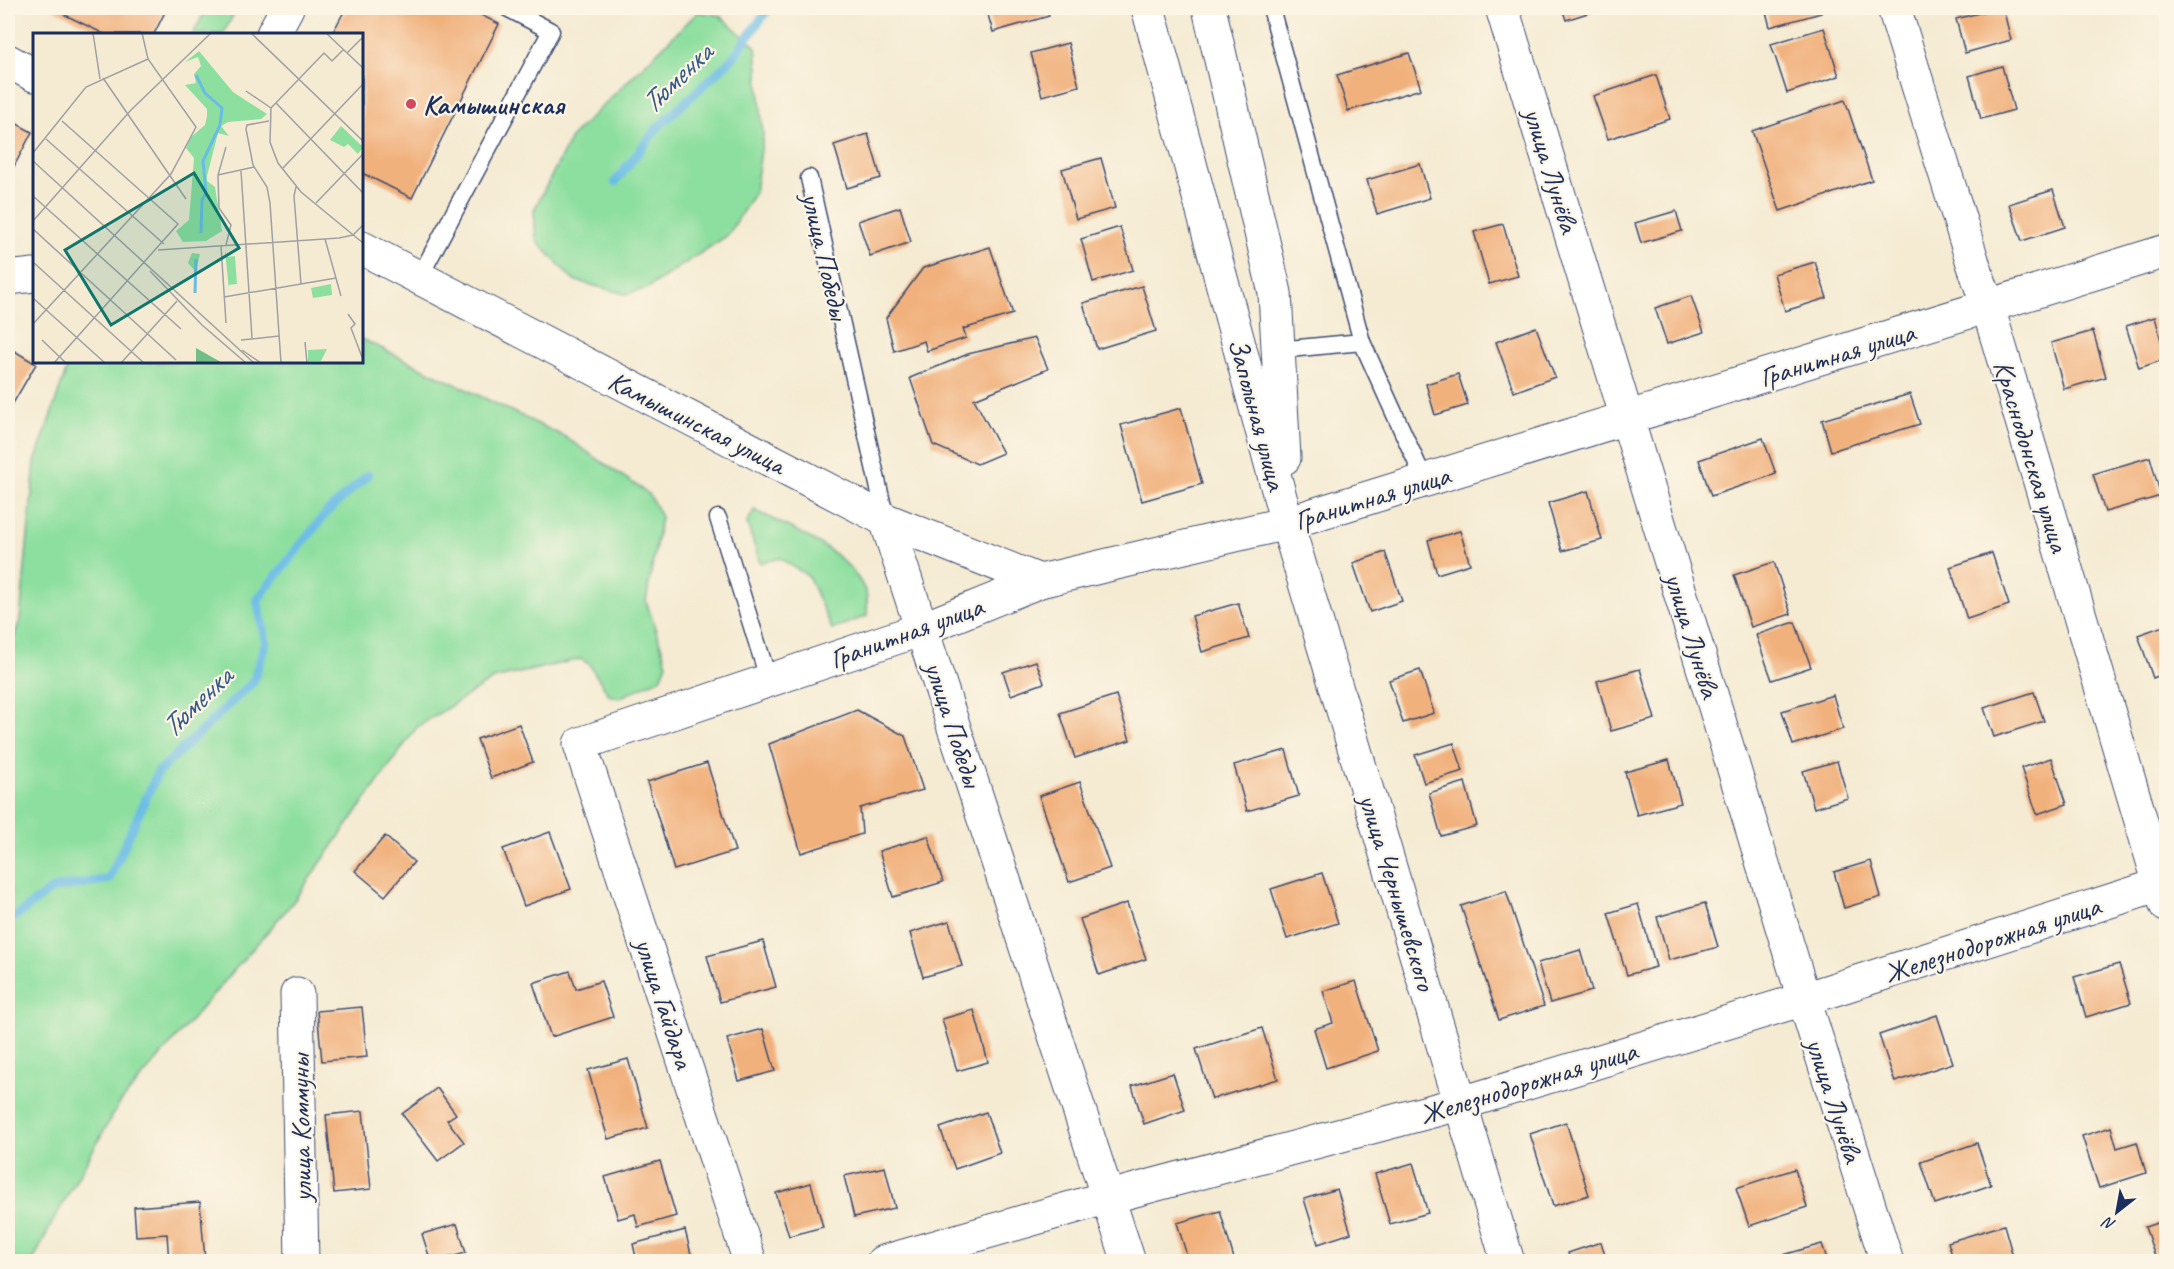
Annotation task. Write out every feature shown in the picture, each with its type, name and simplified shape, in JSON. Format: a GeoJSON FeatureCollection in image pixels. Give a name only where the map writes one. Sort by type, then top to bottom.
{"type":"FeatureCollection","features":[{"type":"Feature","properties":{"kind":"street"},"geometry":{"type":"LineString","coordinates":[[274,33],[287,8]]}},
{"type":"Feature","properties":{"kind":"street","name":"Запольная улица"},"geometry":{"type":"LineString","coordinates":[[1148,8],[1287,523]]}},
{"type":"Feature","properties":{"kind":"street","name":"Запольная улица"},"geometry":{"type":"LineString","coordinates":[[1209,8],[1275,293],[1287,523]]}},
{"type":"Feature","properties":{"kind":"street","name":"улица Лунёва"},"geometry":{"type":"LineString","coordinates":[[1502,8],[1804,999],[1887,1262]]}},
{"type":"Feature","properties":{"kind":"street","name":"Краснодонская улица"},"geometry":{"type":"LineString","coordinates":[[1894,8],[1973,263],[1989,307],[2164,891]]}},
{"type":"Feature","properties":{"kind":"street"},"geometry":{"type":"LineString","coordinates":[[8,61],[33,74]]}},
{"type":"Feature","properties":{"kind":"street","name":"Камышинская улица"},"geometry":{"type":"LineString","coordinates":[[363,249],[886,520],[1040,581]]}},
{"type":"Feature","properties":{"kind":"street","name":"Гранитная улица"},"geometry":{"type":"LineString","coordinates":[[580,744],[922,629],[1040,581],[1287,523],[2166,251]]}},
{"type":"Feature","properties":{"kind":"street"},"geometry":{"type":"LineString","coordinates":[[8,278],[33,275]]}},
{"type":"Feature","properties":{"kind":"street","name":"улица Победы"},"geometry":{"type":"LineString","coordinates":[[886,520],[1129,1262]]}},
{"type":"Feature","properties":{"kind":"street","name":"улица Чернышевского"},"geometry":{"type":"LineString","coordinates":[[1287,523],[1508,1262]]}},
{"type":"Feature","properties":{"kind":"street","name":"улица Гайдара"},"geometry":{"type":"LineString","coordinates":[[580,744],[750,1262]]}},
{"type":"Feature","properties":{"kind":"street","name":"Железнодорожная улица"},"geometry":{"type":"LineString","coordinates":[[883,1262],[1109,1197],[1461,1103],[2164,891]]}},
{"type":"Feature","properties":{"kind":"street","name":"улица Коммуны"},"geometry":{"type":"LineString","coordinates":[[297,994],[302,1262]]}},
{"type":"Feature","properties":{"kind":"lane"},"geometry":{"type":"LineString","coordinates":[[419,278],[551,31],[507,8]]}},
{"type":"Feature","properties":{"kind":"lane"},"geometry":{"type":"LineString","coordinates":[[1271,8],[1362,342],[1425,481]]}},
{"type":"Feature","properties":{"kind":"lane","name":"улица Победы"},"geometry":{"type":"LineString","coordinates":[[809,178],[886,520]]}},
{"type":"Feature","properties":{"kind":"lane"},"geometry":{"type":"LineString","coordinates":[[1278,350],[1362,342]]}},
{"type":"Feature","properties":{"kind":"lane"},"geometry":{"type":"LineString","coordinates":[[718,518],[770,681]]}},
{"type":"Feature","properties":{"kind":"green space"},"geometry":{"type":"Polygon","coordinates":[[[207,8],[237,8],[224,33],[194,33],[207,8]]]}},
{"type":"Feature","properties":{"kind":"green space"},"geometry":{"type":"Polygon","coordinates":[[[698,12],[719,15],[756,47],[763,136],[755,192],[728,235],[646,289],[625,294],[573,280],[536,240],[534,210],[572,136],[698,12]]]}},
{"type":"Feature","properties":{"kind":"green space"},"geometry":{"type":"Polygon","coordinates":[[[363,339],[565,437],[649,494],[661,517],[646,601],[667,664],[661,678],[619,698],[609,695],[589,664],[580,659],[493,679],[417,727],[293,902],[119,1104],[33,1261],[8,1261],[8,653],[20,620],[35,462],[69,363],[363,363],[363,339]]]}},
{"type":"Feature","properties":{"kind":"green space"},"geometry":{"type":"Polygon","coordinates":[[[754,510],[818,542],[846,564],[858,578],[866,593],[867,616],[832,629],[808,576],[780,558],[760,563],[747,523],[754,510]]]}},
{"type":"Feature","properties":{"kind":"building"},"geometry":{"type":"Polygon","coordinates":[[[51,8],[167,8],[154,33],[102,33],[51,8]]]}},
{"type":"Feature","properties":{"kind":"building","name":"Камышинская"},"geometry":{"type":"Polygon","coordinates":[[[346,8],[467,8],[499,24],[412,198],[363,174],[363,33],[333,33],[346,8]]]}},
{"type":"Feature","properties":{"kind":"building"},"geometry":{"type":"Polygon","coordinates":[[[986,8],[1046,8],[1049,16],[993,32],[986,8]]]}},
{"type":"Feature","properties":{"kind":"building"},"geometry":{"type":"Polygon","coordinates":[[[1562,8],[1603,8],[1566,20],[1562,8]]]}},
{"type":"Feature","properties":{"kind":"building"},"geometry":{"type":"Polygon","coordinates":[[[1765,8],[1819,8],[1821,13],[1770,27],[1765,8]]]}},
{"type":"Feature","properties":{"kind":"building"},"geometry":{"type":"Polygon","coordinates":[[[2003,8],[2011,40],[1965,53],[1956,19],[2003,8]]]}},
{"type":"Feature","properties":{"kind":"building"},"geometry":{"type":"Polygon","coordinates":[[[1824,28],[1839,76],[1787,93],[1771,44],[1824,28]]]}},
{"type":"Feature","properties":{"kind":"building"},"geometry":{"type":"Polygon","coordinates":[[[1068,43],[1079,86],[1042,96],[1031,53],[1068,43]]]}},
{"type":"Feature","properties":{"kind":"building"},"geometry":{"type":"Polygon","coordinates":[[[1409,53],[1421,89],[1348,111],[1337,75],[1409,53]]]}},
{"type":"Feature","properties":{"kind":"building"},"geometry":{"type":"Polygon","coordinates":[[[2002,66],[2014,110],[1981,119],[1969,76],[2002,66]]]}},
{"type":"Feature","properties":{"kind":"building"},"geometry":{"type":"Polygon","coordinates":[[[1656,75],[1670,119],[1608,139],[1593,96],[1656,75]]]}},
{"type":"Feature","properties":{"kind":"building"},"geometry":{"type":"Polygon","coordinates":[[[1845,100],[1872,180],[1780,211],[1752,131],[1845,100]]]}},
{"type":"Feature","properties":{"kind":"building"},"geometry":{"type":"Polygon","coordinates":[[[8,119],[32,132],[8,178],[8,119]]]}},
{"type":"Feature","properties":{"kind":"building"},"geometry":{"type":"Polygon","coordinates":[[[868,134],[881,178],[847,188],[834,145],[868,134]]]}},
{"type":"Feature","properties":{"kind":"building"},"geometry":{"type":"Polygon","coordinates":[[[1101,158],[1115,208],[1076,219],[1062,169],[1101,158]]]}},
{"type":"Feature","properties":{"kind":"building"},"geometry":{"type":"Polygon","coordinates":[[[1420,164],[1430,198],[1377,214],[1367,180],[1420,164]]]}},
{"type":"Feature","properties":{"kind":"building"},"geometry":{"type":"Polygon","coordinates":[[[2053,190],[2065,227],[2022,241],[2009,204],[2053,190]]]}},
{"type":"Feature","properties":{"kind":"building"},"geometry":{"type":"Polygon","coordinates":[[[900,207],[911,242],[870,256],[858,221],[900,207]]]}},
{"type":"Feature","properties":{"kind":"building"},"geometry":{"type":"Polygon","coordinates":[[[1676,211],[1682,231],[1641,243],[1635,223],[1676,211]]]}},
{"type":"Feature","properties":{"kind":"building"},"geometry":{"type":"Polygon","coordinates":[[[1503,224],[1518,276],[1489,284],[1474,232],[1503,224]]]}},
{"type":"Feature","properties":{"kind":"building"},"geometry":{"type":"Polygon","coordinates":[[[1120,227],[1133,270],[1093,282],[1081,239],[1120,227]]]}},
{"type":"Feature","properties":{"kind":"building"},"geometry":{"type":"Polygon","coordinates":[[[990,247],[1013,314],[963,329],[966,338],[927,351],[924,341],[894,351],[886,318],[923,268],[990,247]]]}},
{"type":"Feature","properties":{"kind":"building"},"geometry":{"type":"Polygon","coordinates":[[[1815,262],[1827,298],[1785,311],[1774,274],[1815,262]]]}},
{"type":"Feature","properties":{"kind":"building"},"geometry":{"type":"Polygon","coordinates":[[[1142,286],[1156,331],[1097,349],[1083,303],[1142,286]]]}},
{"type":"Feature","properties":{"kind":"building"},"geometry":{"type":"Polygon","coordinates":[[[1691,296],[1704,332],[1667,344],[1655,308],[1691,296]]]}},
{"type":"Feature","properties":{"kind":"building"},"geometry":{"type":"Polygon","coordinates":[[[2155,317],[2166,359],[2139,368],[2126,326],[2155,317]]]}},
{"type":"Feature","properties":{"kind":"building"},"geometry":{"type":"Polygon","coordinates":[[[1536,327],[1555,377],[1514,392],[1496,342],[1536,327]]]}},
{"type":"Feature","properties":{"kind":"building"},"geometry":{"type":"Polygon","coordinates":[[[2093,331],[2106,377],[2064,389],[2051,343],[2093,331]]]}},
{"type":"Feature","properties":{"kind":"building"},"geometry":{"type":"Polygon","coordinates":[[[1035,338],[1048,369],[974,399],[1003,453],[977,464],[933,445],[910,378],[968,354],[1035,338]]]}},
{"type":"Feature","properties":{"kind":"building"},"geometry":{"type":"Polygon","coordinates":[[[8,347],[36,364],[8,412],[8,347]]]}},
{"type":"Feature","properties":{"kind":"building"},"geometry":{"type":"Polygon","coordinates":[[[1458,374],[1468,405],[1435,415],[1426,384],[1458,374]]]}},
{"type":"Feature","properties":{"kind":"building"},"geometry":{"type":"Polygon","coordinates":[[[1910,394],[1920,424],[1831,451],[1822,420],[1910,394]]]}},
{"type":"Feature","properties":{"kind":"building"},"geometry":{"type":"Polygon","coordinates":[[[1181,408],[1202,484],[1142,501],[1121,425],[1181,408]]]}},
{"type":"Feature","properties":{"kind":"building"},"geometry":{"type":"Polygon","coordinates":[[[1763,438],[1776,474],[1711,496],[1699,460],[1763,438]]]}},
{"type":"Feature","properties":{"kind":"building"},"geometry":{"type":"Polygon","coordinates":[[[2150,457],[2161,496],[2105,512],[2093,474],[2150,457]]]}},
{"type":"Feature","properties":{"kind":"building"},"geometry":{"type":"Polygon","coordinates":[[[1588,491],[1602,540],[1562,551],[1548,503],[1588,491]]]}},
{"type":"Feature","properties":{"kind":"building"},"geometry":{"type":"Polygon","coordinates":[[[1460,531],[1470,564],[1437,574],[1428,540],[1460,531]]]}},
{"type":"Feature","properties":{"kind":"building"},"geometry":{"type":"Polygon","coordinates":[[[1385,552],[1402,601],[1370,612],[1353,563],[1385,552]]]}},
{"type":"Feature","properties":{"kind":"building"},"geometry":{"type":"Polygon","coordinates":[[[1992,553],[2009,605],[1967,619],[1950,567],[1992,553]]]}},
{"type":"Feature","properties":{"kind":"building"},"geometry":{"type":"Polygon","coordinates":[[[1774,562],[1791,614],[1751,627],[1734,575],[1774,562]]]}},
{"type":"Feature","properties":{"kind":"building"},"geometry":{"type":"Polygon","coordinates":[[[1238,603],[1249,638],[1202,652],[1192,616],[1238,603]]]}},
{"type":"Feature","properties":{"kind":"building"},"geometry":{"type":"Polygon","coordinates":[[[1795,622],[1811,667],[1772,680],[1756,635],[1795,622]]]}},
{"type":"Feature","properties":{"kind":"building"},"geometry":{"type":"Polygon","coordinates":[[[2166,625],[2166,673],[2153,678],[2138,635],[2166,625]]]}},
{"type":"Feature","properties":{"kind":"building"},"geometry":{"type":"Polygon","coordinates":[[[1036,661],[1044,683],[1011,695],[1003,672],[1036,661]]]}},
{"type":"Feature","properties":{"kind":"building"},"geometry":{"type":"Polygon","coordinates":[[[1640,669],[1655,719],[1611,731],[1597,681],[1640,669]]]}},
{"type":"Feature","properties":{"kind":"building"},"geometry":{"type":"Polygon","coordinates":[[[1420,670],[1434,713],[1403,723],[1389,680],[1420,670]]]}},
{"type":"Feature","properties":{"kind":"building"},"geometry":{"type":"Polygon","coordinates":[[[2034,692],[2044,721],[1994,737],[1984,708],[2034,692]]]}},
{"type":"Feature","properties":{"kind":"building"},"geometry":{"type":"Polygon","coordinates":[[[1116,695],[1130,740],[1075,758],[1060,713],[1116,695]]]}},
{"type":"Feature","properties":{"kind":"building"},"geometry":{"type":"Polygon","coordinates":[[[1833,695],[1843,729],[1793,745],[1782,711],[1833,695]]]}},
{"type":"Feature","properties":{"kind":"building"},"geometry":{"type":"Polygon","coordinates":[[[857,710],[905,736],[923,790],[860,808],[862,834],[801,853],[769,744],[857,710]]]}},
{"type":"Feature","properties":{"kind":"building"},"geometry":{"type":"Polygon","coordinates":[[[519,724],[533,762],[491,778],[477,739],[519,724]]]}},
{"type":"Feature","properties":{"kind":"building"},"geometry":{"type":"Polygon","coordinates":[[[1454,743],[1463,771],[1424,783],[1415,755],[1454,743]]]}},
{"type":"Feature","properties":{"kind":"building"},"geometry":{"type":"Polygon","coordinates":[[[1286,750],[1299,796],[1247,811],[1234,765],[1286,750]]]}},
{"type":"Feature","properties":{"kind":"building"},"geometry":{"type":"Polygon","coordinates":[[[2051,758],[2067,804],[2037,814],[2021,768],[2051,758]]]}},
{"type":"Feature","properties":{"kind":"building"},"geometry":{"type":"Polygon","coordinates":[[[1669,760],[1681,803],[1637,815],[1625,772],[1669,760]]]}},
{"type":"Feature","properties":{"kind":"building"},"geometry":{"type":"Polygon","coordinates":[[[1837,761],[1848,798],[1814,808],[1803,771],[1837,761]]]}},
{"type":"Feature","properties":{"kind":"building"},"geometry":{"type":"Polygon","coordinates":[[[707,763],[735,851],[674,870],[647,782],[707,763]]]}},
{"type":"Feature","properties":{"kind":"building"},"geometry":{"type":"Polygon","coordinates":[[[1080,782],[1110,868],[1069,882],[1039,796],[1080,782]]]}},
{"type":"Feature","properties":{"kind":"building"},"geometry":{"type":"Polygon","coordinates":[[[1465,782],[1477,826],[1441,836],[1429,793],[1465,782]]]}},
{"type":"Feature","properties":{"kind":"building"},"geometry":{"type":"Polygon","coordinates":[[[550,832],[571,889],[524,906],[503,849],[550,832]]]}},
{"type":"Feature","properties":{"kind":"building"},"geometry":{"type":"Polygon","coordinates":[[[385,836],[414,862],[385,896],[355,871],[385,836]]]}},
{"type":"Feature","properties":{"kind":"building"},"geometry":{"type":"Polygon","coordinates":[[[928,836],[943,882],[893,897],[879,851],[928,836]]]}},
{"type":"Feature","properties":{"kind":"building"},"geometry":{"type":"Polygon","coordinates":[[[1871,861],[1881,897],[1844,908],[1834,872],[1871,861]]]}},
{"type":"Feature","properties":{"kind":"building"},"geometry":{"type":"Polygon","coordinates":[[[1322,873],[1338,923],[1287,939],[1271,889],[1322,873]]]}},
{"type":"Feature","properties":{"kind":"building"},"geometry":{"type":"Polygon","coordinates":[[[1506,891],[1544,1006],[1499,1020],[1461,906],[1506,891]]]}},
{"type":"Feature","properties":{"kind":"building"},"geometry":{"type":"Polygon","coordinates":[[[1127,903],[1146,959],[1099,975],[1080,919],[1127,903]]]}},
{"type":"Feature","properties":{"kind":"building"},"geometry":{"type":"Polygon","coordinates":[[[1705,903],[1718,947],[1669,960],[1657,917],[1705,903]]]}},
{"type":"Feature","properties":{"kind":"building"},"geometry":{"type":"Polygon","coordinates":[[[1638,904],[1656,967],[1627,975],[1608,913],[1638,904]]]}},
{"type":"Feature","properties":{"kind":"building"},"geometry":{"type":"Polygon","coordinates":[[[949,921],[962,966],[923,977],[910,933],[949,921]]]}},
{"type":"Feature","properties":{"kind":"building"},"geometry":{"type":"Polygon","coordinates":[[[763,941],[776,987],[720,1002],[707,956],[763,941]]]}},
{"type":"Feature","properties":{"kind":"building"},"geometry":{"type":"Polygon","coordinates":[[[1580,950],[1592,991],[1550,1003],[1538,963],[1580,950]]]}},
{"type":"Feature","properties":{"kind":"building"},"geometry":{"type":"Polygon","coordinates":[[[2119,964],[2131,1003],[2086,1017],[2074,977],[2119,964]]]}},
{"type":"Feature","properties":{"kind":"building"},"geometry":{"type":"Polygon","coordinates":[[[570,971],[576,989],[601,981],[613,1017],[551,1037],[533,983],[570,971]]]}},
{"type":"Feature","properties":{"kind":"building"},"geometry":{"type":"Polygon","coordinates":[[[1356,981],[1378,1051],[1326,1068],[1314,1029],[1333,1023],[1323,991],[1356,981]]]}},
{"type":"Feature","properties":{"kind":"building"},"geometry":{"type":"Polygon","coordinates":[[[362,1007],[367,1057],[322,1061],[317,1011],[362,1007]]]}},
{"type":"Feature","properties":{"kind":"building"},"geometry":{"type":"Polygon","coordinates":[[[974,1010],[988,1062],[957,1071],[942,1019],[974,1010]]]}},
{"type":"Feature","properties":{"kind":"building"},"geometry":{"type":"Polygon","coordinates":[[[1937,1015],[1953,1063],[1895,1082],[1879,1035],[1937,1015]]]}},
{"type":"Feature","properties":{"kind":"building"},"geometry":{"type":"Polygon","coordinates":[[[1262,1028],[1278,1079],[1212,1099],[1196,1049],[1262,1028]]]}},
{"type":"Feature","properties":{"kind":"building"},"geometry":{"type":"Polygon","coordinates":[[[763,1029],[775,1071],[739,1081],[727,1039],[763,1029]]]}},
{"type":"Feature","properties":{"kind":"building"},"geometry":{"type":"Polygon","coordinates":[[[628,1059],[648,1128],[608,1139],[588,1070],[628,1059]]]}},
{"type":"Feature","properties":{"kind":"building"},"geometry":{"type":"Polygon","coordinates":[[[1173,1073],[1185,1110],[1144,1124],[1132,1086],[1173,1073]]]}},
{"type":"Feature","properties":{"kind":"building"},"geometry":{"type":"Polygon","coordinates":[[[437,1088],[456,1114],[447,1120],[464,1142],[438,1161],[402,1114],[437,1088]]]}},
{"type":"Feature","properties":{"kind":"building"},"geometry":{"type":"Polygon","coordinates":[[[363,1111],[371,1189],[334,1193],[326,1115],[363,1111]]]}},
{"type":"Feature","properties":{"kind":"building"},"geometry":{"type":"Polygon","coordinates":[[[986,1112],[1000,1153],[955,1169],[940,1128],[986,1112]]]}},
{"type":"Feature","properties":{"kind":"building"},"geometry":{"type":"Polygon","coordinates":[[[1566,1122],[1589,1195],[1553,1206],[1530,1134],[1566,1122]]]}},
{"type":"Feature","properties":{"kind":"building"},"geometry":{"type":"Polygon","coordinates":[[[2111,1127],[2117,1148],[2137,1142],[2146,1173],[2099,1188],[2082,1136],[2111,1127]]]}},
{"type":"Feature","properties":{"kind":"building"},"geometry":{"type":"Polygon","coordinates":[[[1977,1143],[1991,1185],[1935,1204],[1921,1162],[1977,1143]]]}},
{"type":"Feature","properties":{"kind":"building"},"geometry":{"type":"Polygon","coordinates":[[[660,1161],[676,1216],[638,1227],[635,1214],[618,1219],[605,1177],[660,1161]]]}},
{"type":"Feature","properties":{"kind":"building"},"geometry":{"type":"Polygon","coordinates":[[[1413,1163],[1428,1213],[1390,1224],[1375,1174],[1413,1163]]]}},
{"type":"Feature","properties":{"kind":"building"},"geometry":{"type":"Polygon","coordinates":[[[885,1167],[895,1208],[854,1217],[844,1176],[885,1167]]]}},
{"type":"Feature","properties":{"kind":"building"},"geometry":{"type":"Polygon","coordinates":[[[1795,1169],[1807,1207],[1749,1226],[1736,1188],[1795,1169]]]}},
{"type":"Feature","properties":{"kind":"building"},"geometry":{"type":"Polygon","coordinates":[[[811,1183],[823,1227],[789,1236],[776,1193],[811,1183]]]}},
{"type":"Feature","properties":{"kind":"building"},"geometry":{"type":"Polygon","coordinates":[[[1337,1189],[1351,1233],[1318,1244],[1304,1199],[1337,1189]]]}},
{"type":"Feature","properties":{"kind":"building"},"geometry":{"type":"Polygon","coordinates":[[[200,1202],[205,1260],[169,1262],[167,1234],[136,1236],[134,1207],[200,1202]]]}},
{"type":"Feature","properties":{"kind":"building"},"geometry":{"type":"Polygon","coordinates":[[[1220,1211],[1235,1262],[1189,1262],[1177,1223],[1220,1211]]]}},
{"type":"Feature","properties":{"kind":"building"},"geometry":{"type":"Polygon","coordinates":[[[2166,1220],[2166,1262],[2157,1262],[2145,1227],[2166,1220]]]}},
{"type":"Feature","properties":{"kind":"building"},"geometry":{"type":"Polygon","coordinates":[[[457,1224],[466,1253],[431,1262],[422,1234],[457,1224]]]}},
{"type":"Feature","properties":{"kind":"building"},"geometry":{"type":"Polygon","coordinates":[[[2004,1225],[2014,1260],[1954,1262],[1948,1242],[2004,1225]]]}},
{"type":"Feature","properties":{"kind":"building"},"geometry":{"type":"Polygon","coordinates":[[[685,1230],[693,1262],[637,1262],[633,1244],[685,1230]]]}},
{"type":"Feature","properties":{"kind":"building"},"geometry":{"type":"Polygon","coordinates":[[[1601,1242],[1607,1262],[1571,1262],[1568,1253],[1601,1242]]]}},
{"type":"Feature","properties":{"kind":"building"},"geometry":{"type":"Polygon","coordinates":[[[1822,1244],[1828,1262],[1785,1262],[1783,1255],[1822,1244]]]}},
{"type":"Feature","properties":{"kind":"waterway","name":"Тюменка"},"geometry":{"type":"LineString","coordinates":[[615,182],[658,127],[731,60],[769,8]]}},
{"type":"Feature","properties":{"kind":"waterway","name":"Тюменка"},"geometry":{"type":"LineString","coordinates":[[8,922],[52,889],[109,879],[158,772],[253,682],[266,642],[257,600],[328,511],[368,475]]}},
{"type":"Feature","properties":{"kind":"place","name":"Камышинская"},"geometry":{"type":"Point","coordinates":[411,104]}}]}
